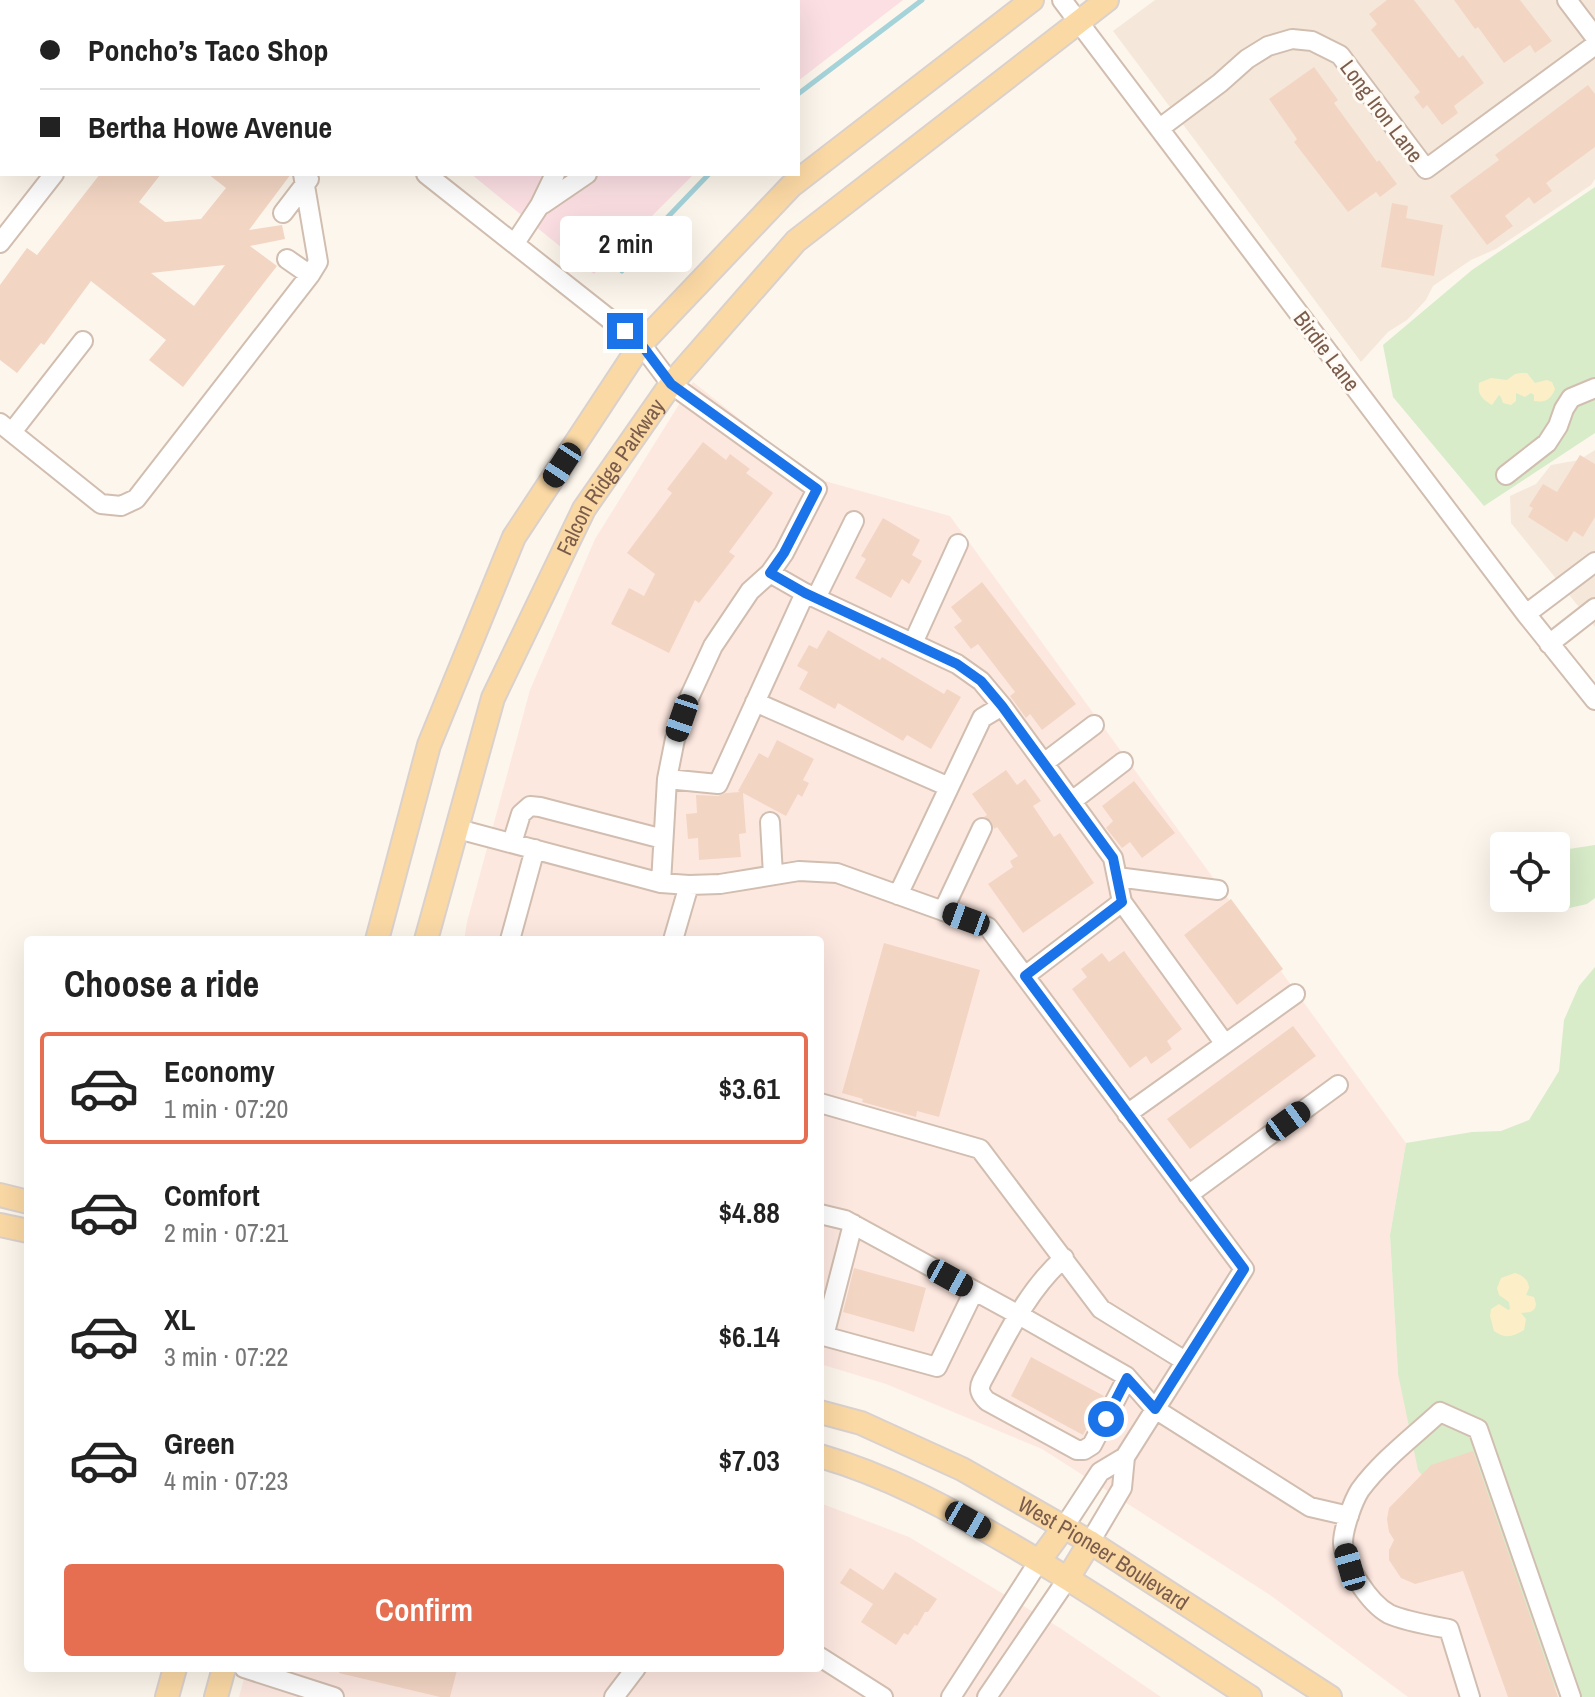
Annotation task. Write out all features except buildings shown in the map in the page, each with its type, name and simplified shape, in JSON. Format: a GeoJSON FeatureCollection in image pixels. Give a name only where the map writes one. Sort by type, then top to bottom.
{"type":"FeatureCollection","features":[{"type":"Feature","properties":{"kind":"main road"},"geometry":{"type":"LineString","coordinates":[[378,936],[429,745],[514,537],[641,344],[791,186],[1032,0]]}},
{"type":"Feature","properties":{"kind":"main road","name":"Falcon Ridge Parkway"},"geometry":{"type":"LineString","coordinates":[[427,936],[493,698],[584,509],[671,384],[796,241],[1107,0]]}},
{"type":"Feature","properties":{"kind":"main road"},"geometry":{"type":"LineString","coordinates":[[0,1195],[24,1201]]}},
{"type":"Feature","properties":{"kind":"main road"},"geometry":{"type":"LineString","coordinates":[[0,1224],[24,1221]]}},
{"type":"Feature","properties":{"kind":"main road"},"geometry":{"type":"LineString","coordinates":[[0,1224],[24,1230]]}},
{"type":"Feature","properties":{"kind":"main road","name":"West Pioneer Boulevard"},"geometry":{"type":"LineString","coordinates":[[824,1413],[861,1423],[962,1469],[1090,1542],[1330,1697]]}},
{"type":"Feature","properties":{"kind":"main road","name":"West Pioneer Boulevard"},"geometry":{"type":"LineString","coordinates":[[824,1457],[846,1463],[945,1507],[1068,1578],[1250,1697]]}},
{"type":"Feature","properties":{"kind":"main road"},"geometry":{"type":"LineString","coordinates":[[1039,1561],[1064,1527]]}},
{"type":"Feature","properties":{"kind":"main road"},"geometry":{"type":"LineString","coordinates":[[1068,1578],[1090,1542]]}},
{"type":"Feature","properties":{"kind":"main road"},"geometry":{"type":"LineString","coordinates":[[167,1697],[174,1672]]}},
{"type":"Feature","properties":{"kind":"main road"},"geometry":{"type":"LineString","coordinates":[[216,1697],[223,1672]]}},
{"type":"Feature","properties":{"kind":"street","name":"Birdie Lane"},"geometry":{"type":"LineString","coordinates":[[1062,0],[1526,614],[1595,700]]}},
{"type":"Feature","properties":{"kind":"street"},"geometry":{"type":"LineString","coordinates":[[1567,0],[1595,37]]}},
{"type":"Feature","properties":{"kind":"street","name":"Long Iron Lane"},"geometry":{"type":"LineString","coordinates":[[1160,128],[1268,46],[1292,39],[1312,41],[1340,55],[1426,169],[1595,45]]}},
{"type":"Feature","properties":{"kind":"street"},"geometry":{"type":"LineString","coordinates":[[0,243],[52,176]]}},
{"type":"Feature","properties":{"kind":"street"},"geometry":{"type":"LineString","coordinates":[[429,176],[641,344],[671,384],[817,489],[784,553],[770,573],[750,591],[713,646],[689,698],[675,739],[667,779],[661,883]]}},
{"type":"Feature","properties":{"kind":"street"},"geometry":{"type":"LineString","coordinates":[[515,243],[540,205],[554,176]]}},
{"type":"Feature","properties":{"kind":"street"},"geometry":{"type":"LineString","coordinates":[[540,205],[584,176]]}},
{"type":"Feature","properties":{"kind":"street"},"geometry":{"type":"LineString","coordinates":[[283,213],[307,177]]}},
{"type":"Feature","properties":{"kind":"street"},"geometry":{"type":"LineString","coordinates":[[83,341],[6,428],[101,504],[121,506],[136,499],[318,262],[307,177]]}},
{"type":"Feature","properties":{"kind":"street"},"geometry":{"type":"LineString","coordinates":[[287,259],[310,275]]}},
{"type":"Feature","properties":{"kind":"street"},"geometry":{"type":"LineString","coordinates":[[1506,475],[1547,443],[1571,398],[1595,388]]}},
{"type":"Feature","properties":{"kind":"street"},"geometry":{"type":"LineString","coordinates":[[667,779],[718,784],[755,702],[854,521]]}},
{"type":"Feature","properties":{"kind":"street"},"geometry":{"type":"LineString","coordinates":[[913,643],[958,544]]}},
{"type":"Feature","properties":{"kind":"street"},"geometry":{"type":"LineString","coordinates":[[1549,644],[1584,598],[1595,562]]}},
{"type":"Feature","properties":{"kind":"street"},"geometry":{"type":"LineString","coordinates":[[770,573],[811,596],[957,664],[981,681],[1113,858],[1122,902],[1225,1044]]}},
{"type":"Feature","properties":{"kind":"street"},"geometry":{"type":"LineString","coordinates":[[1526,614],[1584,598]]}},
{"type":"Feature","properties":{"kind":"street"},"geometry":{"type":"LineString","coordinates":[[755,702],[949,787]]}},
{"type":"Feature","properties":{"kind":"street"},"geometry":{"type":"LineString","coordinates":[[898,895],[982,718],[1002,706]]}},
{"type":"Feature","properties":{"kind":"street"},"geometry":{"type":"LineString","coordinates":[[1044,763],[1094,725]]}},
{"type":"Feature","properties":{"kind":"street"},"geometry":{"type":"LineString","coordinates":[[1072,801],[1123,762]]}},
{"type":"Feature","properties":{"kind":"street"},"geometry":{"type":"LineString","coordinates":[[512,843],[521,814],[530,806],[663,839]]}},
{"type":"Feature","properties":{"kind":"street"},"geometry":{"type":"LineString","coordinates":[[770,822],[773,875]]}},
{"type":"Feature","properties":{"kind":"street"},"geometry":{"type":"LineString","coordinates":[[943,911],[982,828]]}},
{"type":"Feature","properties":{"kind":"street"},"geometry":{"type":"LineString","coordinates":[[458,829],[661,883],[720,884],[799,871],[837,873],[988,927],[1244,1269],[1125,1457],[1122,1488],[1090,1542]]}},
{"type":"Feature","properties":{"kind":"street"},"geometry":{"type":"LineString","coordinates":[[511,936],[535,849]]}},
{"type":"Feature","properties":{"kind":"street"},"geometry":{"type":"LineString","coordinates":[[1117,877],[1218,890]]}},
{"type":"Feature","properties":{"kind":"street"},"geometry":{"type":"LineString","coordinates":[[674,936],[689,885]]}},
{"type":"Feature","properties":{"kind":"street"},"geometry":{"type":"LineString","coordinates":[[1025,976],[1122,902]]}},
{"type":"Feature","properties":{"kind":"street"},"geometry":{"type":"LineString","coordinates":[[1127,1114],[1295,994]]}},
{"type":"Feature","properties":{"kind":"street"},"geometry":{"type":"LineString","coordinates":[[1188,1195],[1338,1085]]}},
{"type":"Feature","properties":{"kind":"street"},"geometry":{"type":"LineString","coordinates":[[824,1104],[980,1149],[1101,1309],[1185,1361]]}},
{"type":"Feature","properties":{"kind":"street"},"geometry":{"type":"LineString","coordinates":[[824,1217],[853,1224],[1019,1315],[1127,1378],[1155,1409],[1310,1507],[1349,1516]]}},
{"type":"Feature","properties":{"kind":"street"},"geometry":{"type":"LineString","coordinates":[[824,1328],[853,1224]]}},
{"type":"Feature","properties":{"kind":"street"},"geometry":{"type":"LineString","coordinates":[[1064,1258],[1019,1315],[979,1387],[981,1395],[1077,1450],[1084,1450],[1092,1445],[1127,1378]]}},
{"type":"Feature","properties":{"kind":"street"},"geometry":{"type":"LineString","coordinates":[[824,1336],[937,1367],[974,1291]]}},
{"type":"Feature","properties":{"kind":"street"},"geometry":{"type":"LineString","coordinates":[[1470,1697],[1449,1629],[1389,1614],[1359,1582],[1350,1567],[1343,1542],[1359,1492],[1380,1467],[1440,1412],[1478,1429],[1571,1697]]}},
{"type":"Feature","properties":{"kind":"street"},"geometry":{"type":"LineString","coordinates":[[1064,1527],[1100,1472],[1125,1457]]}},
{"type":"Feature","properties":{"kind":"street"},"geometry":{"type":"LineString","coordinates":[[951,1697],[1039,1561]]}},
{"type":"Feature","properties":{"kind":"street"},"geometry":{"type":"LineString","coordinates":[[987,1697],[1068,1578]]}},
{"type":"Feature","properties":{"kind":"street"},"geometry":{"type":"LineString","coordinates":[[824,1660],[883,1697]]}},
{"type":"Feature","properties":{"kind":"street"},"geometry":{"type":"LineString","coordinates":[[256,1672],[334,1697]]}},
{"type":"Feature","properties":{"kind":"street"},"geometry":{"type":"LineString","coordinates":[[614,1697],[633,1672]]}},
{"type":"Feature","properties":{"kind":"shaded area"},"geometry":{"type":"Polygon","coordinates":[[[800,0],[903,0],[800,79],[800,0]]]}},
{"type":"Feature","properties":{"kind":"shaded area"},"geometry":{"type":"Polygon","coordinates":[[[1155,0],[1595,0],[1595,179],[1591,185],[1496,249],[1471,260],[1433,286],[1426,300],[1407,320],[1388,332],[1361,362],[1113,31],[1155,0]]]}},
{"type":"Feature","properties":{"kind":"shaded area"},"geometry":{"type":"Polygon","coordinates":[[[473,176],[692,176],[594,274],[473,176]]]}},
{"type":"Feature","properties":{"kind":"shaded area"},"geometry":{"type":"Polygon","coordinates":[[[693,382],[814,478],[950,516],[1406,1143],[1390,1235],[1398,1374],[1560,1697],[1408,1697],[1270,1595],[1042,1449],[886,1384],[824,1365],[824,936],[465,936],[530,690],[595,539],[693,382]]]}},
{"type":"Feature","properties":{"kind":"shaded area"},"geometry":{"type":"Polygon","coordinates":[[[1595,450],[1595,627],[1511,523],[1510,496],[1536,484],[1551,465],[1579,460],[1595,450]]]}},
{"type":"Feature","properties":{"kind":"shaded area"},"geometry":{"type":"Polygon","coordinates":[[[824,1505],[909,1537],[1060,1628],[1161,1697],[239,1697],[246,1672],[824,1672],[824,1505]]]}},
{"type":"Feature","properties":{"kind":"green space"},"geometry":{"type":"Polygon","coordinates":[[[1595,187],[1595,433],[1484,506],[1393,397],[1383,345],[1472,270],[1595,187]]]}},
{"type":"Feature","properties":{"kind":"green space"},"geometry":{"type":"Polygon","coordinates":[[[1595,845],[1595,898],[1587,904],[1570,908],[1570,849],[1595,845]]]}},
{"type":"Feature","properties":{"kind":"green space"},"geometry":{"type":"Polygon","coordinates":[[[1595,967],[1595,1697],[1560,1697],[1496,1574],[1418,1470],[1398,1374],[1390,1235],[1406,1143],[1472,1132],[1501,1131],[1529,1120],[1559,1071],[1564,1020],[1579,986],[1595,967]]]}},
{"type":"Feature","properties":{"kind":"sand"},"geometry":{"type":"Polygon","coordinates":[[[1527,373],[1535,383],[1552,382],[1555,389],[1548,400],[1534,401],[1531,393],[1525,397],[1516,393],[1516,401],[1511,405],[1503,403],[1499,395],[1492,405],[1480,394],[1479,383],[1491,378],[1507,380],[1515,374],[1527,373]]]}},
{"type":"Feature","properties":{"kind":"sand"},"geometry":{"type":"Polygon","coordinates":[[[1515,1273],[1526,1280],[1529,1288],[1526,1295],[1534,1297],[1536,1304],[1532,1311],[1521,1313],[1526,1319],[1524,1330],[1513,1336],[1505,1336],[1494,1331],[1491,1309],[1499,1304],[1510,1309],[1509,1302],[1499,1295],[1497,1288],[1501,1278],[1515,1273]]]}},
{"type":"Feature","properties":{"kind":"waterway"},"geometry":{"type":"LineString","coordinates":[[800,92],[922,0]]}},
{"type":"Feature","properties":{"kind":"waterway"},"geometry":{"type":"LineString","coordinates":[[622,271],[707,176]]}},
{"type":"Feature","properties":{"kind":"route"},"geometry":{"type":"LineString","coordinates":[[625,331],[641,344],[671,384],[817,489],[784,553],[770,573],[805,593],[957,664],[981,681],[1113,858],[1122,902],[1025,976],[1244,1269],[1155,1409],[1127,1378],[1106,1419]]}}]}
